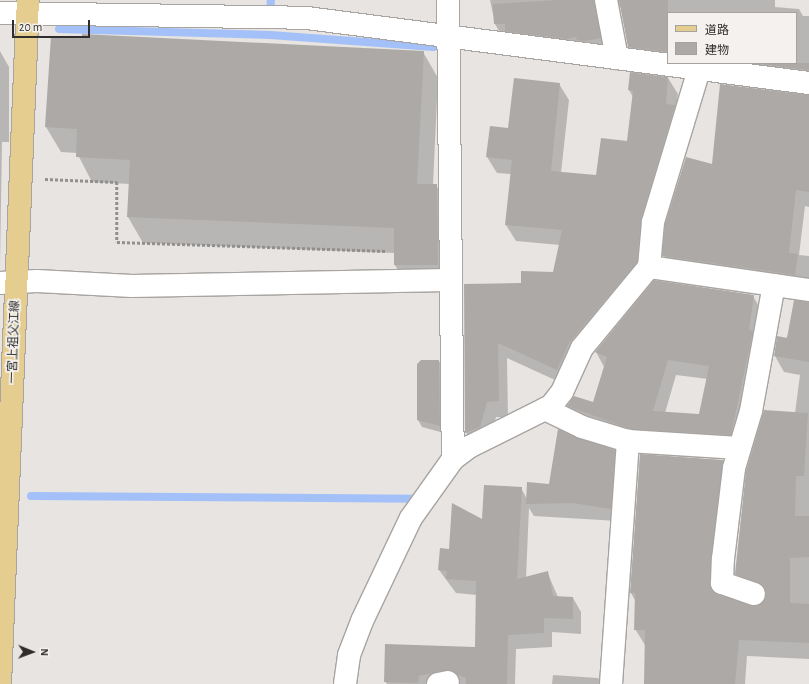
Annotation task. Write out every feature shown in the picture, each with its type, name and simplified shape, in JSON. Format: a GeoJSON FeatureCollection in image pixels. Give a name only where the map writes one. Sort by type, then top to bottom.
{"type":"FeatureCollection","features":[{"type":"Feature","properties":{"kind":"main road","name":"一宮上祖父江線"},"geometry":{"type":"LineString","coordinates":[[0,684],[8,282],[28,6]]}},
{"type":"Feature","properties":{"kind":"street"},"geometry":{"type":"LineString","coordinates":[[448,0],[449,280],[453,459]]}},
{"type":"Feature","properties":{"kind":"street"},"geometry":{"type":"LineString","coordinates":[[606,0],[617,58]]}},
{"type":"Feature","properties":{"kind":"street"},"geometry":{"type":"LineString","coordinates":[[0,13],[28,6],[281,18],[448,36],[699,70],[809,83]]}},
{"type":"Feature","properties":{"kind":"street"},"geometry":{"type":"LineString","coordinates":[[345,684],[349,655],[408,525],[453,459],[469,447],[545,409],[562,392],[582,348],[649,267],[653,222],[699,70]]}},
{"type":"Feature","properties":{"kind":"street"},"geometry":{"type":"LineString","coordinates":[[649,267],[809,290]]}},
{"type":"Feature","properties":{"kind":"street"},"geometry":{"type":"LineString","coordinates":[[8,282],[132,286],[449,280]]}},
{"type":"Feature","properties":{"kind":"street"},"geometry":{"type":"LineString","coordinates":[[754,594],[722,583],[734,468],[751,411],[774,285]]}},
{"type":"Feature","properties":{"kind":"street"},"geometry":{"type":"LineString","coordinates":[[545,409],[582,427],[628,442],[739,448]]}},
{"type":"Feature","properties":{"kind":"street"},"geometry":{"type":"LineString","coordinates":[[611,684],[628,442]]}},
{"type":"Feature","properties":{"kind":"path"},"geometry":{"type":"LineString","coordinates":[[41,179],[117,182],[117,242],[386,251]]}},
{"type":"Feature","properties":{"kind":"building"},"geometry":{"type":"Polygon","coordinates":[[[559,0],[594,0],[601,38],[585,41],[576,40],[577,37],[566,39],[505,31],[505,24],[494,24],[493,4],[559,0]]]}},
{"type":"Feature","properties":{"kind":"building"},"geometry":{"type":"Polygon","coordinates":[[[619,0],[668,0],[667,52],[628,47],[619,0]]]}},
{"type":"Feature","properties":{"kind":"building"},"geometry":{"type":"Polygon","coordinates":[[[82,34],[424,51],[417,184],[437,184],[438,265],[394,265],[394,228],[127,217],[130,160],[76,157],[77,129],[45,127],[51,36],[82,38],[82,34]]]}},
{"type":"Feature","properties":{"kind":"building"},"geometry":{"type":"Polygon","coordinates":[[[809,63],[809,70],[760,64],[809,63]]]}},
{"type":"Feature","properties":{"kind":"building"},"geometry":{"type":"Polygon","coordinates":[[[630,72],[668,77],[666,104],[675,105],[641,219],[637,262],[569,343],[557,370],[498,343],[499,401],[487,402],[480,427],[465,433],[464,284],[521,283],[521,271],[553,272],[562,230],[505,225],[512,160],[486,157],[490,126],[508,128],[514,78],[560,83],[551,171],[596,175],[601,138],[627,141],[633,91],[628,90],[630,72]]]}},
{"type":"Feature","properties":{"kind":"building"},"geometry":{"type":"Polygon","coordinates":[[[720,84],[809,95],[809,192],[796,190],[789,253],[798,254],[795,275],[662,256],[665,224],[686,157],[712,164],[720,84]]]}},
{"type":"Feature","properties":{"kind":"building"},"geometry":{"type":"Polygon","coordinates":[[[654,280],[754,295],[749,330],[753,331],[731,435],[630,429],[567,406],[574,396],[593,402],[607,357],[595,352],[654,280]],[[668,360],[653,411],[699,414],[709,366],[668,360]]]}},
{"type":"Feature","properties":{"kind":"building"},"geometry":{"type":"Polygon","coordinates":[[[794,300],[809,302],[809,362],[774,356],[777,336],[787,338],[794,300]]]}},
{"type":"Feature","properties":{"kind":"building"},"geometry":{"type":"Polygon","coordinates":[[[421,360],[439,360],[440,426],[417,420],[417,364],[421,360]]]}},
{"type":"Feature","properties":{"kind":"building"},"geometry":{"type":"Polygon","coordinates":[[[764,410],[808,413],[804,476],[796,476],[795,516],[809,516],[809,557],[790,558],[790,603],[809,604],[809,643],[739,640],[735,684],[644,684],[645,630],[634,630],[635,593],[630,593],[640,454],[723,460],[710,583],[718,595],[757,606],[766,598],[764,586],[735,574],[746,471],[764,410]]]}},
{"type":"Feature","properties":{"kind":"building"},"geometry":{"type":"Polygon","coordinates":[[[558,429],[615,450],[611,509],[572,503],[526,504],[527,482],[549,484],[558,429]]]}},
{"type":"Feature","properties":{"kind":"building"},"geometry":{"type":"Polygon","coordinates":[[[484,485],[522,487],[517,579],[548,571],[553,596],[573,597],[573,619],[544,618],[544,633],[508,635],[507,684],[466,684],[466,678],[446,670],[419,676],[418,683],[384,682],[385,644],[475,647],[476,581],[446,579],[447,571],[438,570],[440,548],[449,549],[452,503],[482,519],[484,485]]]}},
{"type":"Feature","properties":{"kind":"waterway"},"geometry":{"type":"LineString","coordinates":[[270,17],[271,0]]}},
{"type":"Feature","properties":{"kind":"waterway"},"geometry":{"type":"LineString","coordinates":[[59,29],[270,35],[434,47]]}},
{"type":"Feature","properties":{"kind":"waterway"},"geometry":{"type":"LineString","coordinates":[[31,496],[417,499]]}}]}
